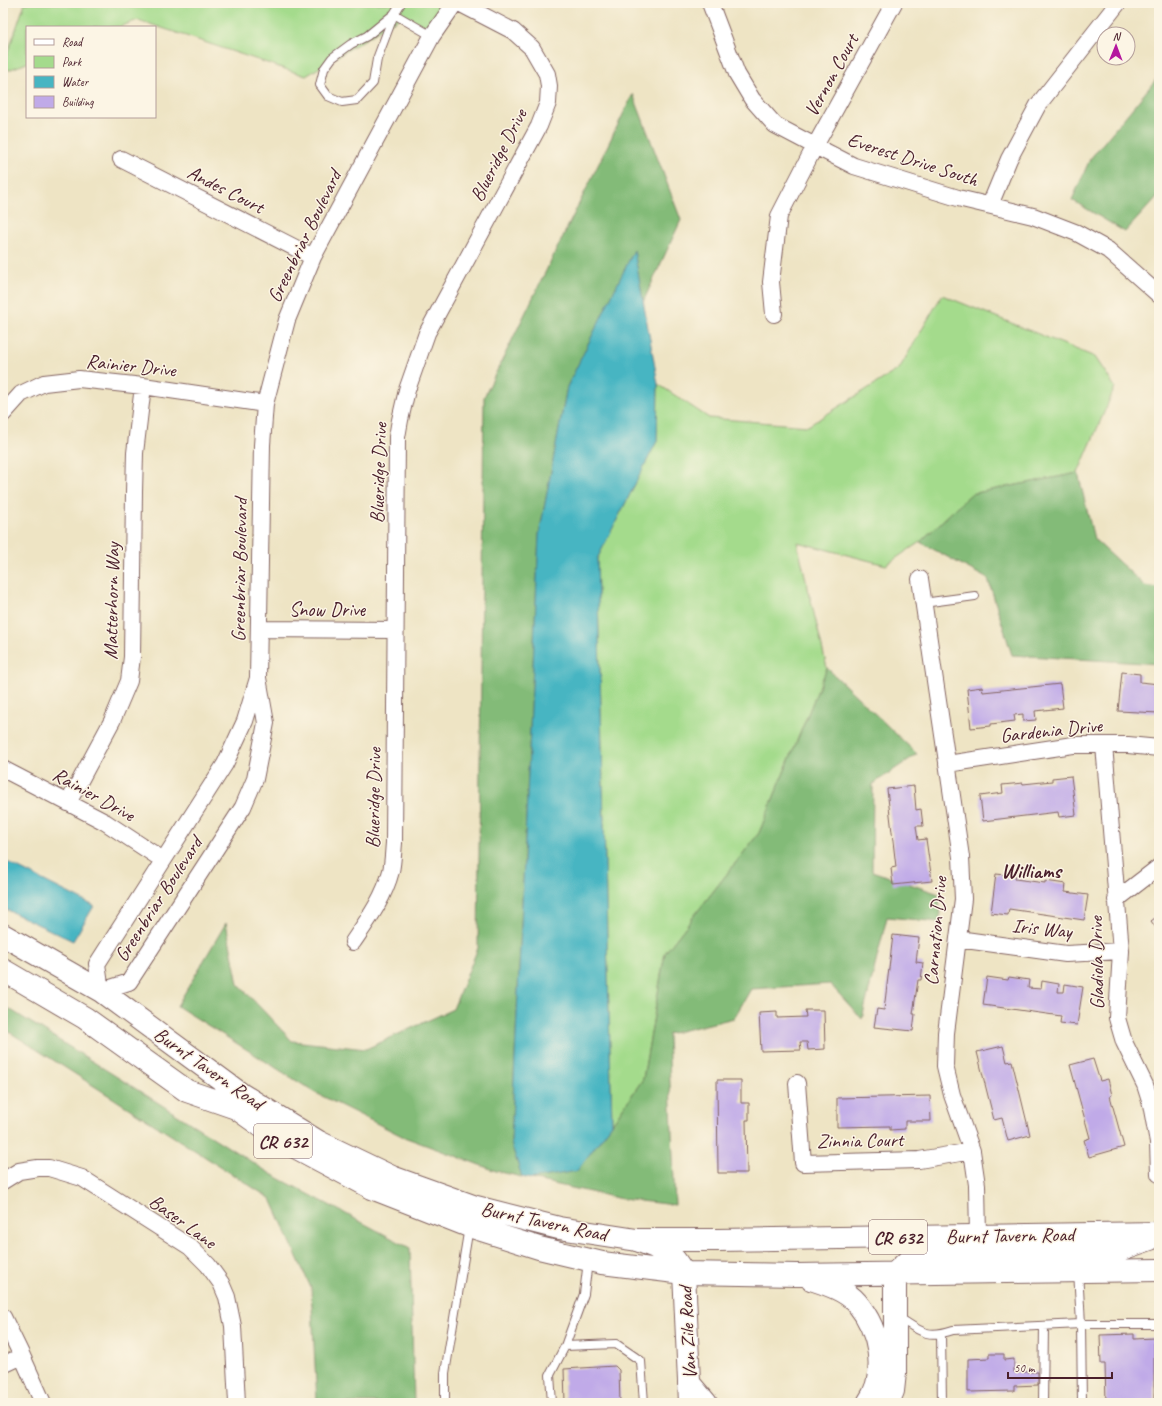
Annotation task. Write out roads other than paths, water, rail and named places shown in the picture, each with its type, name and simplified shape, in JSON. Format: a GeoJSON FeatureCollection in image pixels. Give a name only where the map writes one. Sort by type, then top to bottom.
{"type":"FeatureCollection","features":[{"type":"Feature","properties":{"kind":"main road","name":"Burnt Tavern Road"},"geometry":{"type":"LineString","coordinates":[[3,935],[101,991],[241,1094],[319,1142],[392,1177],[476,1207],[559,1228],[637,1240],[1159,1233]]}},
{"type":"Feature","properties":{"kind":"main road"},"geometry":{"type":"LineString","coordinates":[[3,952],[76,993],[101,991],[116,1023],[139,1041],[236,1108]]}},
{"type":"Feature","properties":{"kind":"main road","name":"Burnt Tavern Road"},"geometry":{"type":"LineString","coordinates":[[3,970],[84,1018],[187,1091],[236,1108],[278,1138],[372,1188],[469,1226],[540,1248],[588,1260],[684,1274],[1159,1270]]}},
{"type":"Feature","properties":{"kind":"main road"},"geometry":{"type":"LineString","coordinates":[[888,1403],[895,1373],[896,1273],[910,1259],[928,1255],[1113,1252],[1159,1237]]}},
{"type":"Feature","properties":{"kind":"main road","name":"Van Zile Road"},"geometry":{"type":"LineString","coordinates":[[637,1240],[655,1248],[675,1260],[684,1274],[690,1393]]}},
{"type":"Feature","properties":{"kind":"main road"},"geometry":{"type":"LineString","coordinates":[[796,1274],[834,1287],[856,1302],[871,1324],[879,1351],[880,1374],[868,1403]]}},
{"type":"Feature","properties":{"kind":"main road"},"geometry":{"type":"LineString","coordinates":[[690,1393],[706,1403]]}},
{"type":"Feature","properties":{"kind":"street","name":"Greenbriar Boulevard"},"geometry":{"type":"LineString","coordinates":[[258,678],[245,721],[226,764],[97,964],[101,991],[129,982],[243,807],[255,779],[266,723],[258,678],[264,404],[287,320],[313,257],[432,36],[455,3]]}},
{"type":"Feature","properties":{"kind":"street","name":"Blueridge Drive"},"geometry":{"type":"LineString","coordinates":[[353,942],[375,909],[385,889],[391,871],[394,844],[395,630],[398,437],[400,420],[407,390],[427,333],[539,126],[548,103],[549,86],[547,74],[532,48],[513,31],[459,3]]}},
{"type":"Feature","properties":{"kind":"street","name":"Everest Drive South"},"geometry":{"type":"LineString","coordinates":[[710,3],[737,74],[752,99],[775,124],[854,166],[958,198],[1033,216],[1077,233],[1108,250],[1159,296]]}},
{"type":"Feature","properties":{"kind":"street","name":"Vernon Court"},"geometry":{"type":"LineString","coordinates":[[774,314],[771,282],[779,216],[815,146],[894,3]]}},
{"type":"Feature","properties":{"kind":"street"},"geometry":{"type":"LineString","coordinates":[[990,205],[1009,159],[1038,105],[1118,3]]}},
{"type":"Feature","properties":{"kind":"street","name":"Andes Court"},"geometry":{"type":"LineString","coordinates":[[121,158],[313,257]]}},
{"type":"Feature","properties":{"kind":"street","name":"Rainier Drive"},"geometry":{"type":"LineString","coordinates":[[3,414],[21,394],[44,383],[80,379],[143,386],[264,404]]}},
{"type":"Feature","properties":{"kind":"street","name":"Matterhorn Way"},"geometry":{"type":"LineString","coordinates":[[68,803],[112,722],[129,680],[132,657],[134,485],[143,386]]}},
{"type":"Feature","properties":{"kind":"street","name":"Carnation Drive"},"geometry":{"type":"LineString","coordinates":[[920,579],[962,857],[963,899],[946,1034],[945,1066],[952,1095],[972,1152],[977,1185],[978,1236]]}},
{"type":"Feature","properties":{"kind":"street","name":"Snow Drive"},"geometry":{"type":"LineString","coordinates":[[259,630],[395,630]]}},
{"type":"Feature","properties":{"kind":"street","name":"Gardenia Drive"},"geometry":{"type":"LineString","coordinates":[[947,764],[1073,745],[1128,745],[1159,748]]}},
{"type":"Feature","properties":{"kind":"street","name":"Gladiola Drive"},"geometry":{"type":"LineString","coordinates":[[1104,745],[1121,951],[1118,1018],[1124,1042],[1145,1085],[1151,1104],[1158,1142],[1159,1174]]}},
{"type":"Feature","properties":{"kind":"street","name":"Rainier Drive"},"geometry":{"type":"LineString","coordinates":[[3,769],[105,822],[164,860]]}},
{"type":"Feature","properties":{"kind":"street"},"geometry":{"type":"LineString","coordinates":[[1116,900],[1159,867]]}},
{"type":"Feature","properties":{"kind":"street","name":"Iris Way"},"geometry":{"type":"LineString","coordinates":[[958,939],[1066,954],[1121,951]]}},
{"type":"Feature","properties":{"kind":"street","name":"Zinnia Court"},"geometry":{"type":"LineString","coordinates":[[797,1084],[803,1163],[919,1160],[972,1152]]}},
{"type":"Feature","properties":{"kind":"street","name":"Baser Lane"},"geometry":{"type":"LineString","coordinates":[[3,1181],[19,1171],[38,1168],[49,1168],[82,1178],[190,1247],[208,1265],[227,1297],[233,1326],[237,1403]]}},
{"type":"Feature","properties":{"kind":"street"},"geometry":{"type":"LineString","coordinates":[[3,1317],[43,1403]]}},
{"type":"Feature","properties":{"kind":"street"},"geometry":{"type":"LineString","coordinates":[[3,1365],[22,1356]]}},
{"type":"Feature","properties":{"kind":"lane"},"geometry":{"type":"LineString","coordinates":[[394,14],[368,36],[352,44],[332,58],[324,69],[320,85],[328,96],[342,102],[357,100],[372,83],[377,59],[394,14],[401,3]]}},
{"type":"Feature","properties":{"kind":"lane"},"geometry":{"type":"LineString","coordinates":[[394,14],[432,36]]}},
{"type":"Feature","properties":{"kind":"lane"},"geometry":{"type":"LineString","coordinates":[[923,603],[975,596]]}},
{"type":"Feature","properties":{"kind":"lane"},"geometry":{"type":"LineString","coordinates":[[446,1403],[445,1373],[469,1226]]}},
{"type":"Feature","properties":{"kind":"lane"},"geometry":{"type":"LineString","coordinates":[[552,1403],[550,1376],[565,1346],[584,1294],[588,1260]]}},
{"type":"Feature","properties":{"kind":"lane"},"geometry":{"type":"LineString","coordinates":[[1078,1271],[1081,1324],[1082,1403]]}},
{"type":"Feature","properties":{"kind":"lane"},"geometry":{"type":"LineString","coordinates":[[896,1316],[924,1334],[941,1334],[952,1330],[1081,1324],[1159,1324]]}},
{"type":"Feature","properties":{"kind":"lane"},"geometry":{"type":"LineString","coordinates":[[1043,1403],[1044,1326]]}},
{"type":"Feature","properties":{"kind":"lane"},"geometry":{"type":"LineString","coordinates":[[941,1334],[942,1403]]}},
{"type":"Feature","properties":{"kind":"lane"},"geometry":{"type":"LineString","coordinates":[[565,1346],[616,1344],[642,1361],[644,1403]]}},
{"type":"Feature","properties":{"kind":"water"},"geometry":{"type":"Polygon","coordinates":[[[634,250],[658,384],[657,441],[597,559],[612,1124],[577,1171],[531,1179],[522,1177],[511,1143],[539,535],[567,387],[634,250]]]}},
{"type":"Feature","properties":{"kind":"water"},"geometry":{"type":"Polygon","coordinates":[[[3,860],[94,906],[73,941],[3,908],[3,860]]]}},
{"type":"Feature","properties":{"kind":"district","name":"Williams"},"geometry":{"type":"Point","coordinates":[1031,871]}}]}
